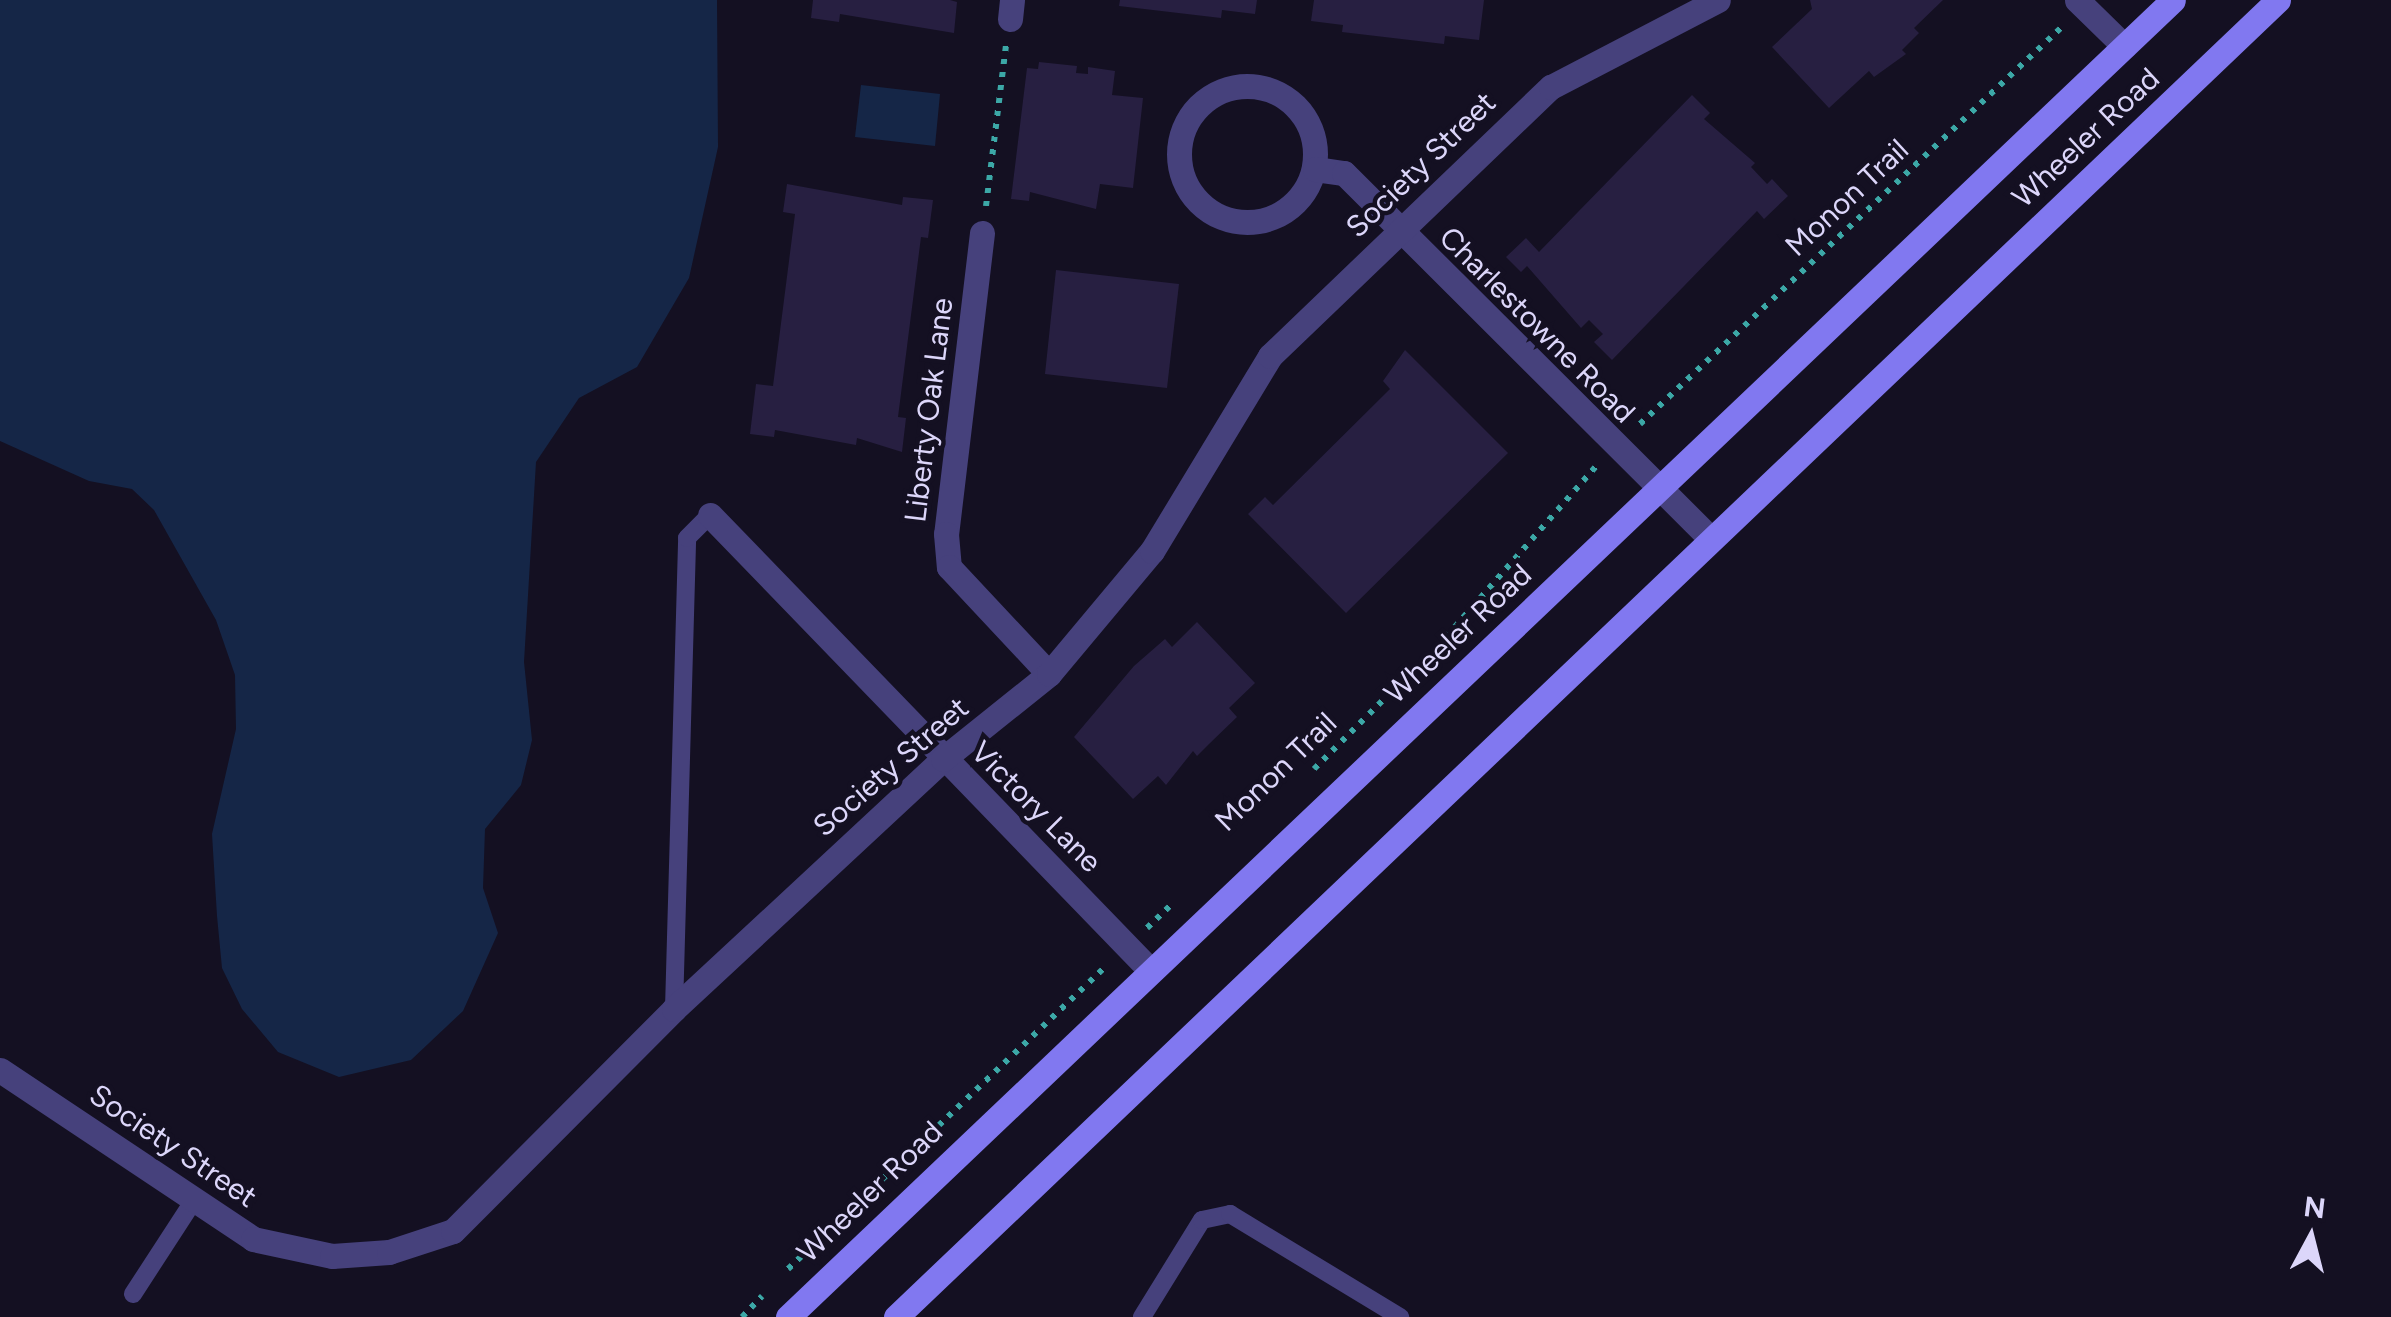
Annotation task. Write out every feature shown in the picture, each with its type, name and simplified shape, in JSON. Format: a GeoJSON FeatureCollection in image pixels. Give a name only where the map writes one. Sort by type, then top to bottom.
{"type":"FeatureCollection","features":[{"type":"Feature","properties":{"kind":"street","name":"Wheeler Road"},"geometry":{"type":"LineString","coordinates":[[788,1317],[2173,0]]}},
{"type":"Feature","properties":{"kind":"street","name":"Wheeler Road"},"geometry":{"type":"LineString","coordinates":[[896,1317],[2278,0]]}},
{"type":"Feature","properties":{"kind":"street","name":"Society Street"},"geometry":{"type":"LineString","coordinates":[[0,1070],[254,1239],[332,1256],[389,1252],[453,1231],[674,1008],[943,759],[1049,674],[1152,550],[1270,356],[1551,87],[1715,1]]}},
{"type":"Feature","properties":{"kind":"street"},"geometry":{"type":"LineString","coordinates":[[2080,3],[2124,46]]}},
{"type":"Feature","properties":{"kind":"street"},"geometry":{"type":"LineString","coordinates":[[1240,86],[1269,89],[1293,103],[1310,126],[1315,169],[1303,195],[1282,214],[1255,222],[1226,220],[1192,195],[1180,168],[1180,140],[1192,114],[1213,95],[1240,86]]}},
{"type":"Feature","properties":{"kind":"street","name":"Charlestowne Road"},"geometry":{"type":"LineString","coordinates":[[1315,169],[1344,174],[1614,448],[1710,538]]}},
{"type":"Feature","properties":{"kind":"street","name":"Liberty Oak Lane"},"geometry":{"type":"LineString","coordinates":[[982,233],[946,534],[948,567],[1049,674]]}},
{"type":"Feature","properties":{"kind":"street","name":"Victory Lane"},"geometry":{"type":"LineString","coordinates":[[710,515],[1150,970]]}},
{"type":"Feature","properties":{"kind":"lane"},"geometry":{"type":"LineString","coordinates":[[674,1008],[687,538],[710,515]]}},
{"type":"Feature","properties":{"kind":"lane"},"geometry":{"type":"LineString","coordinates":[[133,1294],[194,1200]]}},
{"type":"Feature","properties":{"kind":"lane"},"geometry":{"type":"LineString","coordinates":[[1142,1317],[1202,1220],[1230,1214],[1400,1317]]}},
{"type":"Feature","properties":{"kind":"path","name":"Monon Trail"},"geometry":{"type":"LineString","coordinates":[[1298,784],[1446,637],[1614,448],[2080,3]]}},
{"type":"Feature","properties":{"kind":"path"},"geometry":{"type":"LineString","coordinates":[[982,233],[1011,10]]}},
{"type":"Feature","properties":{"kind":"path"},"geometry":{"type":"LineString","coordinates":[[780,1278],[1184,892]]}},
{"type":"Feature","properties":{"kind":"path"},"geometry":{"type":"LineString","coordinates":[[742,1317],[768,1291]]}},
{"type":"Feature","properties":{"kind":"water"},"geometry":{"type":"Polygon","coordinates":[[[0,0],[717,0],[718,147],[689,278],[637,367],[579,398],[536,462],[524,662],[532,740],[521,785],[485,829],[483,888],[498,933],[463,1011],[411,1060],[339,1077],[278,1052],[242,1009],[222,968],[217,916],[212,834],[236,729],[235,675],[216,620],[154,510],[132,489],[89,481],[0,441],[0,0]]]}},
{"type":"Feature","properties":{"kind":"water"},"geometry":{"type":"Polygon","coordinates":[[[861,85],[940,94],[935,146],[855,137],[861,85]]]}},
{"type":"Feature","properties":{"kind":"building"},"geometry":{"type":"Polygon","coordinates":[[[813,0],[950,0],[957,2],[954,33],[840,14],[839,22],[811,18],[813,0]]]}},
{"type":"Feature","properties":{"kind":"building"},"geometry":{"type":"Polygon","coordinates":[[[1120,0],[1257,0],[1255,14],[1222,10],[1221,18],[1119,6],[1120,0]]]}},
{"type":"Feature","properties":{"kind":"building"},"geometry":{"type":"Polygon","coordinates":[[[1314,0],[1484,0],[1479,40],[1445,36],[1444,44],[1342,32],[1343,25],[1311,21],[1314,0]]]}},
{"type":"Feature","properties":{"kind":"building"},"geometry":{"type":"Polygon","coordinates":[[[1810,0],[1943,0],[1914,28],[1919,33],[1902,50],[1906,54],[1874,77],[1869,71],[1829,108],[1772,47],[1812,9],[1810,0]]]}},
{"type":"Feature","properties":{"kind":"building"},"geometry":{"type":"Polygon","coordinates":[[[1039,62],[1077,66],[1076,73],[1088,74],[1088,67],[1115,71],[1112,95],[1143,98],[1133,188],[1100,184],[1096,209],[1030,192],[1029,201],[1011,199],[1027,68],[1038,69],[1039,62]]]}},
{"type":"Feature","properties":{"kind":"building"},"geometry":{"type":"Polygon","coordinates":[[[1692,95],[1710,113],[1704,119],[1755,163],[1751,167],[1767,184],[1772,179],[1788,196],[1764,219],[1757,211],[1612,360],[1594,342],[1603,334],[1589,320],[1581,328],[1527,266],[1521,272],[1506,257],[1526,238],[1539,252],[1692,95]]]}},
{"type":"Feature","properties":{"kind":"building"},"geometry":{"type":"Polygon","coordinates":[[[787,184],[902,205],[903,197],[933,200],[928,238],[921,237],[898,417],[906,418],[902,452],[857,438],[856,445],[775,430],[774,437],[750,434],[756,384],[773,386],[795,214],[783,212],[787,184]]]}},
{"type":"Feature","properties":{"kind":"building"},"geometry":{"type":"Polygon","coordinates":[[[1056,270],[1179,284],[1167,388],[1045,374],[1056,270]]]}},
{"type":"Feature","properties":{"kind":"building"},"geometry":{"type":"Polygon","coordinates":[[[1405,350],[1508,453],[1346,613],[1248,514],[1265,497],[1273,505],[1390,389],[1383,381],[1405,350]]]}},
{"type":"Feature","properties":{"kind":"building"},"geometry":{"type":"Polygon","coordinates":[[[1197,622],[1255,683],[1229,708],[1237,717],[1197,756],[1193,751],[1166,785],[1158,776],[1133,799],[1074,737],[1134,666],[1165,639],[1172,647],[1197,622]]]}}]}
